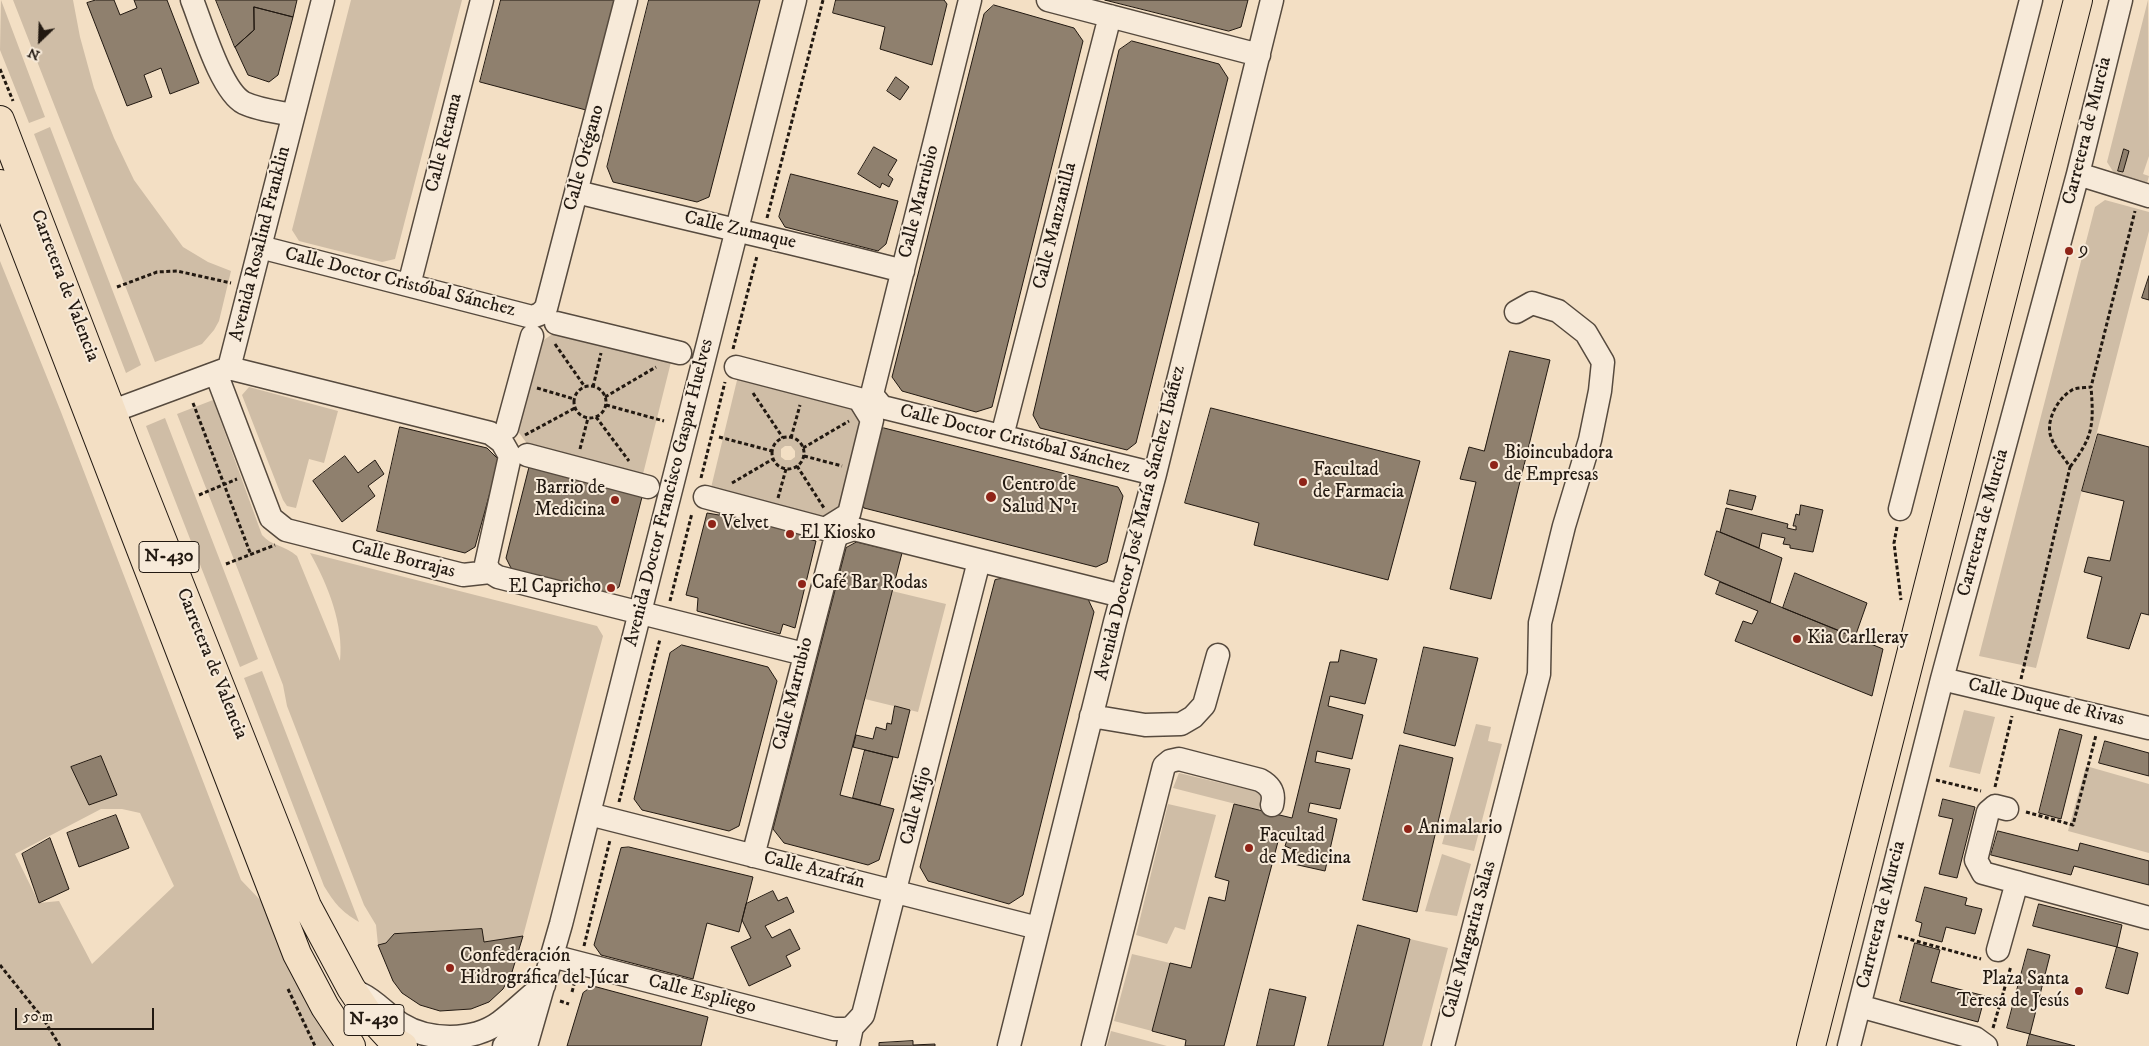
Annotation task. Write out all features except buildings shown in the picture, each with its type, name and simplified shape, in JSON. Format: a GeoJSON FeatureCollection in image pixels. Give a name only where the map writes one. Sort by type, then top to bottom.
{"type":"FeatureCollection","features":[{"type":"Feature","properties":{"kind":"main road","name":"Carretera de Murcia"},"geometry":{"type":"LineString","coordinates":[[1811,1046],[2078,0]]}},
{"type":"Feature","properties":{"kind":"main road","name":"Carretera de Murcia"},"geometry":{"type":"LineString","coordinates":[[1831,1046],[2097,0]]}},
{"type":"Feature","properties":{"kind":"main road","name":"Carretera de Valencia"},"geometry":{"type":"LineString","coordinates":[[0,120],[125,446],[306,906],[351,988],[369,1015],[391,1039],[403,1046]]}},
{"type":"Feature","properties":{"kind":"main road","name":"Carretera de Valencia"},"geometry":{"type":"LineString","coordinates":[[0,184],[297,954],[325,1007],[351,1046]]}},
{"type":"Feature","properties":{"kind":"street"},"geometry":{"type":"LineString","coordinates":[[192,0],[232,94],[245,103],[293,116]]}},
{"type":"Feature","properties":{"kind":"street","name":"Avenida Rosalind Franklin"},"geometry":{"type":"LineString","coordinates":[[223,371],[260,247],[323,0]]}},
{"type":"Feature","properties":{"kind":"street","name":"Calle Retama"},"geometry":{"type":"LineString","coordinates":[[409,285],[482,0]]}},
{"type":"Feature","properties":{"kind":"street","name":"Calle Orégano"},"geometry":{"type":"LineString","coordinates":[[550,327],[546,308],[626,0]]}},
{"type":"Feature","properties":{"kind":"street","name":"Avenida Doctor Francisco Gaspar Huelves"},"geometry":{"type":"LineString","coordinates":[[526,1046],[552,956],[589,814],[795,0]]}},
{"type":"Feature","properties":{"kind":"street","name":"Calle Marrubio"},"geometry":{"type":"LineString","coordinates":[[753,856],[835,540],[836,529],[849,514],[860,471],[872,420],[873,390],[970,0]]}},
{"type":"Feature","properties":{"kind":"street"},"geometry":{"type":"LineString","coordinates":[[1048,0],[1259,55]]}},
{"type":"Feature","properties":{"kind":"street","name":"Avenida Doctor José María Sánchez Ibáñez"},"geometry":{"type":"LineString","coordinates":[[1009,1046],[1272,0]]}},
{"type":"Feature","properties":{"kind":"street"},"geometry":{"type":"LineString","coordinates":[[1900,509],[2031,0]]}},
{"type":"Feature","properties":{"kind":"street","name":"Carretera de Murcia"},"geometry":{"type":"LineString","coordinates":[[1849,1046],[1942,679],[2078,174],[2121,0]]}},
{"type":"Feature","properties":{"kind":"street","name":"Calle Manzanilla"},"geometry":{"type":"LineString","coordinates":[[1002,436],[1110,16]]}},
{"type":"Feature","properties":{"kind":"street"},"geometry":{"type":"LineString","coordinates":[[2078,174],[2145,201]]}},
{"type":"Feature","properties":{"kind":"street","name":"Calle Zumaque"},"geometry":{"type":"LineString","coordinates":[[577,192],[903,271]]}},
{"type":"Feature","properties":{"kind":"street","name":"Calle Doctor Cristóbal Sánchez"},"geometry":{"type":"LineString","coordinates":[[260,247],[532,317],[550,327],[606,335],[680,353]]}},
{"type":"Feature","properties":{"kind":"street","name":"Calle Margarita Salas"},"geometry":{"type":"LineString","coordinates":[[1442,1046],[1539,674],[1540,624],[1564,526],[1590,440],[1600,391],[1603,362],[1586,333],[1558,311],[1532,303],[1516,312]]}},
{"type":"Feature","properties":{"kind":"street"},"geometry":{"type":"LineString","coordinates":[[490,572],[486,564],[517,444],[520,383],[532,336]]}},
{"type":"Feature","properties":{"kind":"street","name":"Calle Doctor Cristóbal Sánchez"},"geometry":{"type":"LineString","coordinates":[[731,366],[859,399],[872,407],[882,407],[1154,474]]}},
{"type":"Feature","properties":{"kind":"street"},"geometry":{"type":"LineString","coordinates":[[113,411],[223,371],[490,433],[502,442],[517,444],[575,468],[648,487]]}},
{"type":"Feature","properties":{"kind":"street"},"geometry":{"type":"LineString","coordinates":[[223,371],[254,472],[271,518],[286,530]]}},
{"type":"Feature","properties":{"kind":"street"},"geometry":{"type":"LineString","coordinates":[[699,496],[825,529],[854,529],[1122,596]]}},
{"type":"Feature","properties":{"kind":"street","name":"Calle Borrajas"},"geometry":{"type":"LineString","coordinates":[[286,530],[463,575],[490,572],[498,577],[804,654]]}},
{"type":"Feature","properties":{"kind":"street","name":"Calle Mijo"},"geometry":{"type":"LineString","coordinates":[[850,1037],[863,1015],[979,561]]}},
{"type":"Feature","properties":{"kind":"street"},"geometry":{"type":"LineString","coordinates":[[1091,716],[1145,724],[1181,724],[1193,717],[1204,705],[1218,655]]}},
{"type":"Feature","properties":{"kind":"street","name":"Calle Duque de Rivas"},"geometry":{"type":"LineString","coordinates":[[1942,679],[2149,728]]}},
{"type":"Feature","properties":{"kind":"street"},"geometry":{"type":"LineString","coordinates":[[1093,1046],[1164,766],[1170,761],[1179,759],[1260,780],[1268,784],[1272,790],[1274,798],[1272,805]]}},
{"type":"Feature","properties":{"kind":"street"},"geometry":{"type":"LineString","coordinates":[[2007,804],[1995,806],[1988,812],[1976,860],[1983,873],[2149,918]]}},
{"type":"Feature","properties":{"kind":"street","name":"Calle Azafrán"},"geometry":{"type":"LineString","coordinates":[[589,814],[1038,928]]}},
{"type":"Feature","properties":{"kind":"street"},"geometry":{"type":"LineString","coordinates":[[1999,960],[2017,882]]}},
{"type":"Feature","properties":{"kind":"street","name":"Calle Espliego"},"geometry":{"type":"LineString","coordinates":[[552,956],[834,1029],[846,1029],[850,1037]]}},
{"type":"Feature","properties":{"kind":"street"},"geometry":{"type":"LineString","coordinates":[[351,988],[365,996],[402,1025],[430,1036],[454,1037],[476,1034],[498,1024],[540,995]]}},
{"type":"Feature","properties":{"kind":"street"},"geometry":{"type":"LineString","coordinates":[[538,1046],[540,995]]}},
{"type":"Feature","properties":{"kind":"street","name":"Avenida Doctor Francisco Gaspar Huelves"},"geometry":{"type":"LineString","coordinates":[[504,1046],[540,995]]}},
{"type":"Feature","properties":{"kind":"street"},"geometry":{"type":"LineString","coordinates":[[1859,1006],[1975,1038],[1986,1046]]}},
{"type":"Feature","properties":{"kind":"path"},"geometry":{"type":"LineString","coordinates":[[766,223],[823,0]]}},
{"type":"Feature","properties":{"kind":"path"},"geometry":{"type":"LineString","coordinates":[[2021,679],[2070,467],[2087,443],[2091,432],[2093,415],[2091,387],[2134,212],[2145,201]]}},
{"type":"Feature","properties":{"kind":"path"},"geometry":{"type":"LineString","coordinates":[[669,604],[699,496],[757,255]]}},
{"type":"Feature","properties":{"kind":"path"},"geometry":{"type":"LineString","coordinates":[[117,286],[157,272],[176,271],[234,283]]}},
{"type":"Feature","properties":{"kind":"path"},"geometry":{"type":"LineString","coordinates":[[550,327],[585,387]]}},
{"type":"Feature","properties":{"kind":"path"},"geometry":{"type":"LineString","coordinates":[[593,386],[606,335]]}},
{"type":"Feature","properties":{"kind":"path"},"geometry":{"type":"LineString","coordinates":[[605,397],[680,353]]}},
{"type":"Feature","properties":{"kind":"path"},"geometry":{"type":"LineString","coordinates":[[731,366],[783,438]]}},
{"type":"Feature","properties":{"kind":"path"},"geometry":{"type":"LineString","coordinates":[[520,383],[574,399]]}},
{"type":"Feature","properties":{"kind":"path"},"geometry":{"type":"LineString","coordinates":[[791,438],[806,385]]}},
{"type":"Feature","properties":{"kind":"path"},"geometry":{"type":"LineString","coordinates":[[593,386],[600,390],[605,397],[606,405],[603,412],[596,417],[588,418],[580,415],[575,408],[574,399],[578,392],[585,387],[593,386]]}},
{"type":"Feature","properties":{"kind":"path"},"geometry":{"type":"LineString","coordinates":[[2070,467],[2050,435],[2051,422],[2061,398],[2074,389],[2091,387]]}},
{"type":"Feature","properties":{"kind":"path"},"geometry":{"type":"LineString","coordinates":[[193,403],[250,555]]}},
{"type":"Feature","properties":{"kind":"path"},"geometry":{"type":"LineString","coordinates":[[606,405],[664,421]]}},
{"type":"Feature","properties":{"kind":"path"},"geometry":{"type":"LineString","coordinates":[[803,448],[872,407]]}},
{"type":"Feature","properties":{"kind":"path"},"geometry":{"type":"LineString","coordinates":[[517,444],[575,408]]}},
{"type":"Feature","properties":{"kind":"path"},"geometry":{"type":"LineString","coordinates":[[596,417],[648,487]]}},
{"type":"Feature","properties":{"kind":"path"},"geometry":{"type":"LineString","coordinates":[[575,468],[588,418]]}},
{"type":"Feature","properties":{"kind":"path"},"geometry":{"type":"LineString","coordinates":[[719,437],[772,451]]}},
{"type":"Feature","properties":{"kind":"path"},"geometry":{"type":"LineString","coordinates":[[783,438],[791,438],[798,441],[803,448],[804,456],[797,466],[786,469],[778,466],[773,459],[772,451],[776,443],[783,438]]}},
{"type":"Feature","properties":{"kind":"path"},"geometry":{"type":"LineString","coordinates":[[804,456],[860,471]]}},
{"type":"Feature","properties":{"kind":"path"},"geometry":{"type":"LineString","coordinates":[[699,496],[773,459]]}},
{"type":"Feature","properties":{"kind":"path"},"geometry":{"type":"LineString","coordinates":[[797,466],[836,529]]}},
{"type":"Feature","properties":{"kind":"path"},"geometry":{"type":"LineString","coordinates":[[774,515],[786,469]]}},
{"type":"Feature","properties":{"kind":"path"},"geometry":{"type":"LineString","coordinates":[[199,495],[254,472]]}},
{"type":"Feature","properties":{"kind":"path"},"geometry":{"type":"LineString","coordinates":[[1900,509],[1894,543],[1901,604]]}},
{"type":"Feature","properties":{"kind":"path"},"geometry":{"type":"LineString","coordinates":[[226,564],[278,544],[286,530]]}},
{"type":"Feature","properties":{"kind":"path"},"geometry":{"type":"LineString","coordinates":[[618,805],[662,631]]}},
{"type":"Feature","properties":{"kind":"path"},"geometry":{"type":"LineString","coordinates":[[2012,716],[2007,804],[2031,814],[2074,825],[2096,735]]}},
{"type":"Feature","properties":{"kind":"path"},"geometry":{"type":"LineString","coordinates":[[1935,779],[1988,793]]}},
{"type":"Feature","properties":{"kind":"path"},"geometry":{"type":"LineString","coordinates":[[584,947],[610,838]]}},
{"type":"Feature","properties":{"kind":"path"},"geometry":{"type":"LineString","coordinates":[[1896,936],[1999,960]]}},
{"type":"Feature","properties":{"kind":"path"},"geometry":{"type":"LineString","coordinates":[[0,965],[44,1020],[60,1046]]}},
{"type":"Feature","properties":{"kind":"shaded area"},"geometry":{"type":"Polygon","coordinates":[[[1,0],[45,117],[29,123],[0,50],[1,0]]]}},
{"type":"Feature","properties":{"kind":"shaded area"},"geometry":{"type":"Polygon","coordinates":[[[13,0],[73,0],[80,37],[94,88],[114,138],[134,180],[183,247],[208,262],[231,271],[219,321],[202,344],[155,362],[13,0]]]}},
{"type":"Feature","properties":{"kind":"shaded area"},"geometry":{"type":"Polygon","coordinates":[[[351,0],[462,0],[395,259],[382,262],[299,241],[292,230],[351,0]]]}},
{"type":"Feature","properties":{"kind":"shaded area"},"geometry":{"type":"Polygon","coordinates":[[[2148,0],[2149,156],[2143,174],[2149,176],[2147,183],[2114,173],[2107,162],[2148,0]]]}},
{"type":"Feature","properties":{"kind":"shaded area"},"geometry":{"type":"Polygon","coordinates":[[[50,127],[141,365],[126,373],[34,134],[50,127]]]}},
{"type":"Feature","properties":{"kind":"shaded area"},"geometry":{"type":"Polygon","coordinates":[[[2105,200],[2149,212],[2149,231],[2036,668],[1979,656],[2095,207],[2105,200]]]}},
{"type":"Feature","properties":{"kind":"shaded area"},"geometry":{"type":"Polygon","coordinates":[[[0,261],[61,412],[241,880],[264,904],[281,951],[338,1046],[0,1046],[0,261]],[[101,809],[15,854],[39,903],[59,901],[92,964],[174,886],[140,813],[122,809],[101,809]]]}},
{"type":"Feature","properties":{"kind":"shaded area"},"geometry":{"type":"Polygon","coordinates":[[[561,331],[672,358],[642,478],[534,453],[514,426],[535,346],[551,335],[561,331]]]}},
{"type":"Feature","properties":{"kind":"shaded area"},"geometry":{"type":"Polygon","coordinates":[[[739,372],[851,402],[864,430],[843,513],[819,523],[709,496],[739,372]],[[785,446],[781,449],[781,457],[785,460],[791,460],[795,457],[795,451],[791,446],[785,446]]]}},
{"type":"Feature","properties":{"kind":"shaded area"},"geometry":{"type":"Polygon","coordinates":[[[249,387],[338,411],[324,463],[309,459],[296,508],[287,506],[283,500],[242,395],[249,387]]]}},
{"type":"Feature","properties":{"kind":"shaded area"},"geometry":{"type":"Polygon","coordinates":[[[213,400],[262,535],[297,556],[340,661],[340,633],[337,619],[323,578],[310,553],[597,626],[603,636],[523,936],[484,942],[481,929],[394,934],[386,943],[378,945],[376,925],[364,905],[287,706],[283,685],[177,414],[213,400]]]}},
{"type":"Feature","properties":{"kind":"shaded area"},"geometry":{"type":"Polygon","coordinates":[[[165,418],[258,659],[240,667],[146,426],[165,418]]]}},
{"type":"Feature","properties":{"kind":"shaded area"},"geometry":{"type":"Polygon","coordinates":[[[892,591],[946,604],[918,712],[865,699],[892,591]]]}},
{"type":"Feature","properties":{"kind":"shaded area"},"geometry":{"type":"Polygon","coordinates":[[[262,671],[359,922],[339,907],[324,886],[244,678],[262,671]]]}},
{"type":"Feature","properties":{"kind":"shaded area"},"geometry":{"type":"Polygon","coordinates":[[[1964,710],[1995,717],[1980,774],[1949,767],[1964,710]]]}},
{"type":"Feature","properties":{"kind":"shaded area"},"geometry":{"type":"Polygon","coordinates":[[[1476,724],[1491,727],[1488,741],[1502,744],[1474,851],[1442,844],[1476,724]]]}},
{"type":"Feature","properties":{"kind":"shaded area"},"geometry":{"type":"Polygon","coordinates":[[[2086,766],[2149,784],[2149,853],[2068,831],[2086,766]]]}},
{"type":"Feature","properties":{"kind":"shaded area"},"geometry":{"type":"Polygon","coordinates":[[[1179,773],[1262,793],[1259,810],[1173,788],[1179,773]]]}},
{"type":"Feature","properties":{"kind":"shaded area"},"geometry":{"type":"Polygon","coordinates":[[[1168,804],[1216,815],[1185,930],[1175,927],[1167,944],[1136,935],[1168,804]]]}},
{"type":"Feature","properties":{"kind":"shaded area"},"geometry":{"type":"Polygon","coordinates":[[[1442,854],[1471,864],[1457,916],[1425,911],[1442,854]]]}},
{"type":"Feature","properties":{"kind":"shaded area"},"geometry":{"type":"Polygon","coordinates":[[[1410,939],[1448,948],[1422,1046],[1383,1046],[1410,939]]]}},
{"type":"Feature","properties":{"kind":"shaded area"},"geometry":{"type":"Polygon","coordinates":[[[1132,954],[1170,963],[1152,1031],[1114,1021],[1132,954]]]}},
{"type":"Feature","properties":{"kind":"shaded area"},"geometry":{"type":"Polygon","coordinates":[[[1111,1031],[1167,1046],[1107,1046],[1111,1031]]]}},
{"type":"Feature","properties":{"kind":"place","name":"9"},"geometry":{"type":"Point","coordinates":[2069,251]}},
{"type":"Feature","properties":{"kind":"place","name":"Bioincubadora de Empresas"},"geometry":{"type":"Point","coordinates":[1494,465]}},
{"type":"Feature","properties":{"kind":"place","name":"Facultad de Farmacia"},"geometry":{"type":"Point","coordinates":[1303,482]}},
{"type":"Feature","properties":{"kind":"place","name":"Centro de Salud Nº1"},"geometry":{"type":"Point","coordinates":[991,497]}},
{"type":"Feature","properties":{"kind":"place","name":"Barrio de Medicina"},"geometry":{"type":"Point","coordinates":[615,500]}},
{"type":"Feature","properties":{"kind":"place","name":"Velvet"},"geometry":{"type":"Point","coordinates":[712,524]}},
{"type":"Feature","properties":{"kind":"place","name":"El Kiosko"},"geometry":{"type":"Point","coordinates":[790,534]}},
{"type":"Feature","properties":{"kind":"place","name":"Café Bar Rodas"},"geometry":{"type":"Point","coordinates":[802,584]}},
{"type":"Feature","properties":{"kind":"place","name":"El Capricho"},"geometry":{"type":"Point","coordinates":[611,588]}},
{"type":"Feature","properties":{"kind":"place","name":"Kia Carlleray"},"geometry":{"type":"Point","coordinates":[1797,639]}},
{"type":"Feature","properties":{"kind":"place","name":"Animalario"},"geometry":{"type":"Point","coordinates":[1408,829]}},
{"type":"Feature","properties":{"kind":"place","name":"Facultad de Medicina"},"geometry":{"type":"Point","coordinates":[1249,848]}},
{"type":"Feature","properties":{"kind":"place","name":"Confederación Hidrográfica del Júcar"},"geometry":{"type":"Point","coordinates":[450,968]}},
{"type":"Feature","properties":{"kind":"place","name":"Plaza Santa Teresa de Jesús"},"geometry":{"type":"Point","coordinates":[2079,991]}}]}
